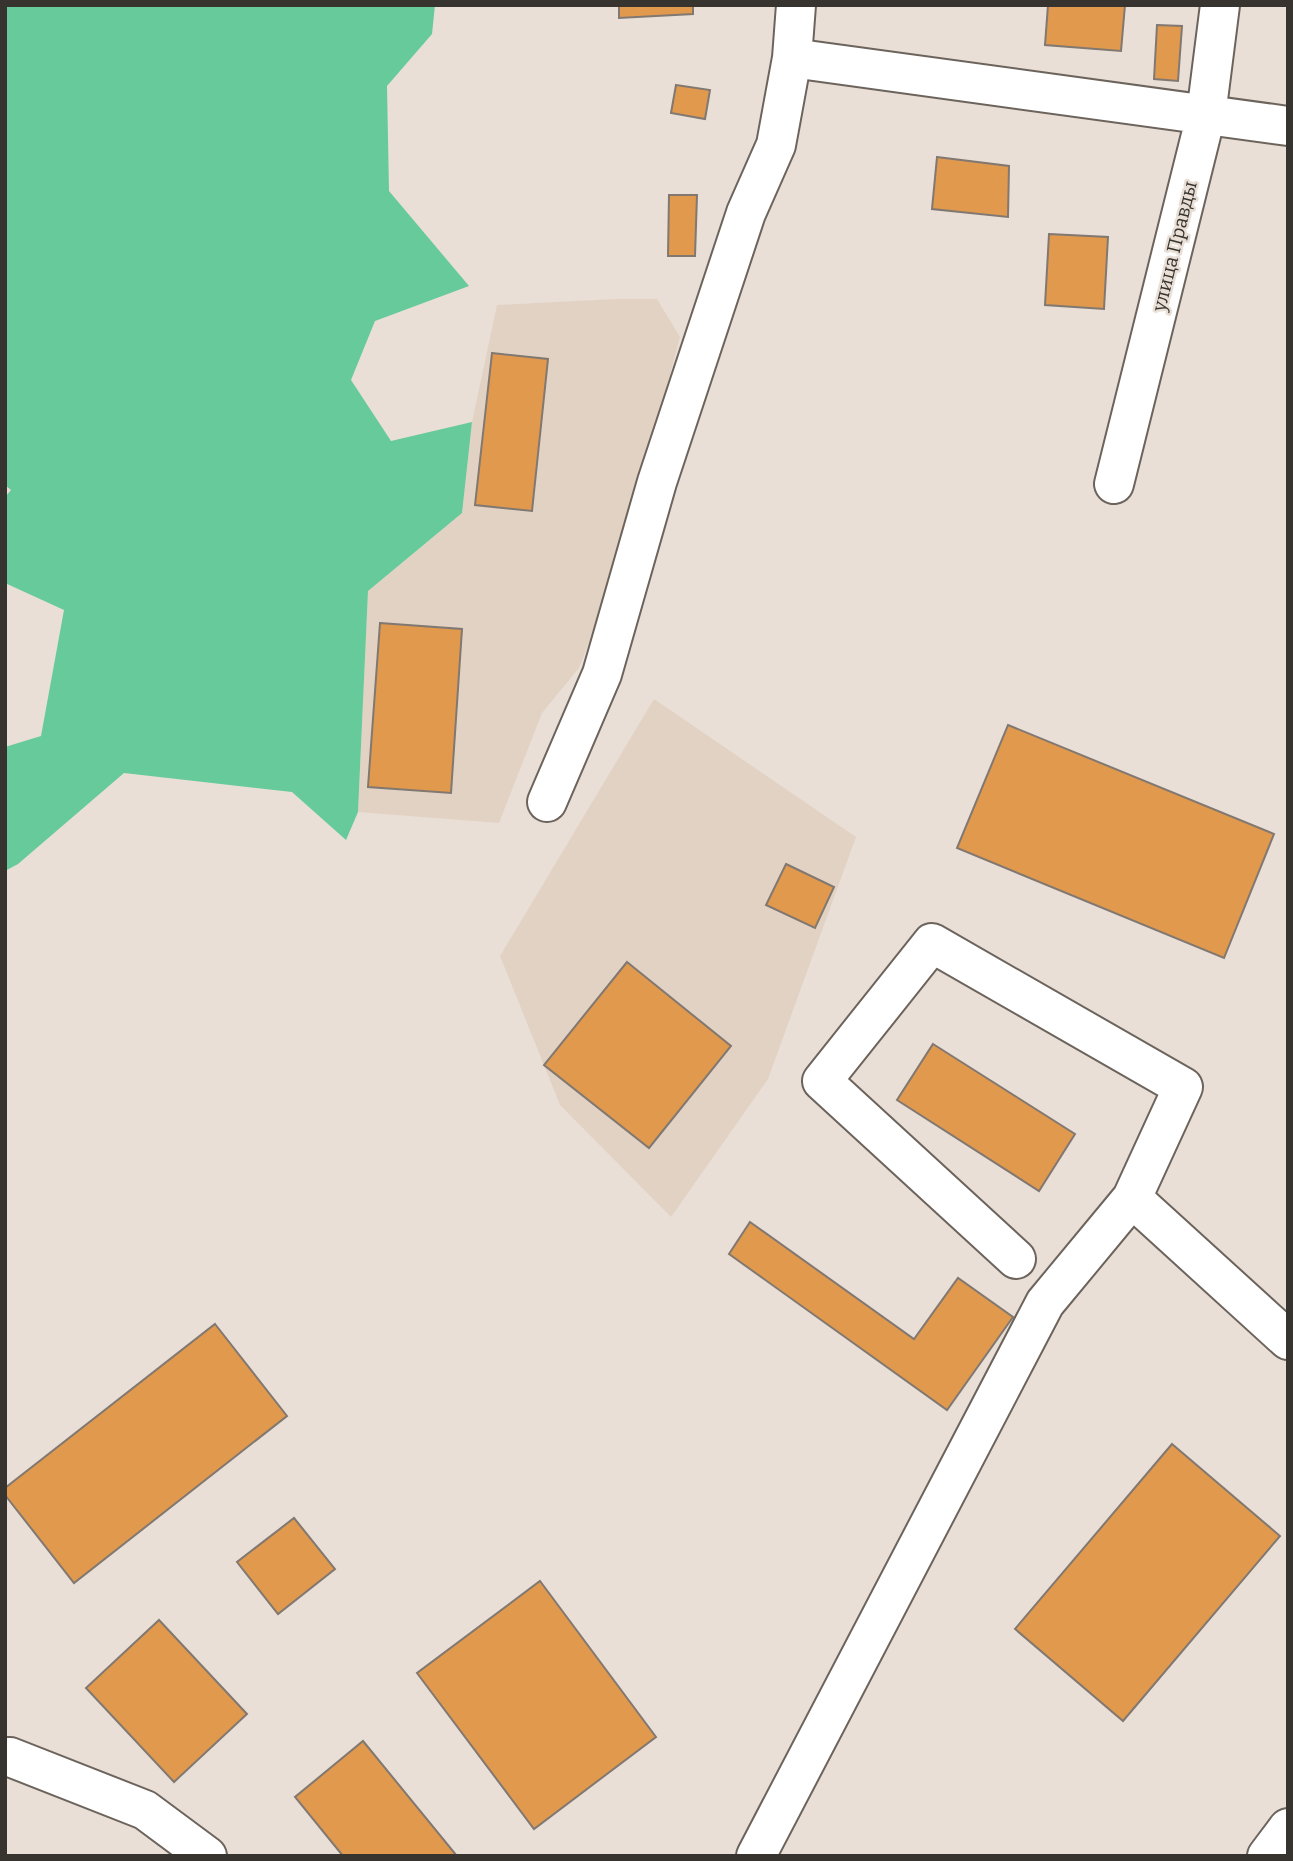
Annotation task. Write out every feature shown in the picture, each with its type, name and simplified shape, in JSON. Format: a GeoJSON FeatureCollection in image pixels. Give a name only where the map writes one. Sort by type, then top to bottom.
{"type":"FeatureCollection","features":[{"type":"Feature","properties":{"kind":"main road"},"geometry":{"type":"LineString","coordinates":[[548,802],[602,674],[657,482],[746,214],[776,145],[792,58],[796,5]]}},
{"type":"Feature","properties":{"kind":"main road","name":"улица Правды"},"geometry":{"type":"LineString","coordinates":[[1114,484],[1206,115],[1220,5]]}},
{"type":"Feature","properties":{"kind":"main road"},"geometry":{"type":"LineString","coordinates":[[792,58],[1288,126]]}},
{"type":"Feature","properties":{"kind":"main road"},"geometry":{"type":"LineString","coordinates":[[756,1856],[1045,1303],[1132,1198],[1183,1087],[932,943],[822,1081],[1016,1259]]}},
{"type":"Feature","properties":{"kind":"main road"},"geometry":{"type":"LineString","coordinates":[[1132,1198],[1288,1340]]}},
{"type":"Feature","properties":{"kind":"main road"},"geometry":{"type":"LineString","coordinates":[[5,1756],[145,1810],[207,1856]]}},
{"type":"Feature","properties":{"kind":"main road"},"geometry":{"type":"LineString","coordinates":[[1267,1856],[1288,1828]]}},
{"type":"Feature","properties":{"kind":"shaded area"},"geometry":{"type":"Polygon","coordinates":[[[657,299],[680,337],[621,558],[579,668],[542,713],[499,823],[358,812],[368,591],[462,513],[472,422],[497,305],[657,299]]]}},
{"type":"Feature","properties":{"kind":"shaded area"},"geometry":{"type":"Polygon","coordinates":[[[654,699],[856,837],[768,1079],[671,1217],[560,1105],[500,956],[654,699]]]}},
{"type":"Feature","properties":{"kind":"green space"},"geometry":{"type":"Polygon","coordinates":[[[5,5],[435,5],[432,34],[387,86],[389,191],[469,286],[375,321],[351,380],[391,441],[472,422],[462,513],[368,591],[358,812],[346,840],[292,792],[124,773],[18,864],[5,871],[5,747],[41,736],[64,610],[5,583],[5,497],[11,490],[5,485],[5,5]]]}},
{"type":"Feature","properties":{"kind":"building"},"geometry":{"type":"Polygon","coordinates":[[[619,5],[693,5],[693,14],[619,18],[619,5]]]}},
{"type":"Feature","properties":{"kind":"building"},"geometry":{"type":"Polygon","coordinates":[[[1048,5],[1125,5],[1121,51],[1045,45],[1048,5]]]}},
{"type":"Feature","properties":{"kind":"building"},"geometry":{"type":"Polygon","coordinates":[[[1157,25],[1182,26],[1178,81],[1154,79],[1157,25]]]}},
{"type":"Feature","properties":{"kind":"building"},"geometry":{"type":"Polygon","coordinates":[[[676,85],[710,90],[705,119],[671,113],[676,85]]]}},
{"type":"Feature","properties":{"kind":"building"},"geometry":{"type":"Polygon","coordinates":[[[937,157],[1009,166],[1008,217],[932,209],[937,157]]]}},
{"type":"Feature","properties":{"kind":"building"},"geometry":{"type":"Polygon","coordinates":[[[669,195],[697,195],[695,256],[668,256],[669,195]]]}},
{"type":"Feature","properties":{"kind":"building"},"geometry":{"type":"Polygon","coordinates":[[[1049,234],[1108,237],[1104,309],[1045,305],[1049,234]]]}},
{"type":"Feature","properties":{"kind":"building"},"geometry":{"type":"Polygon","coordinates":[[[492,353],[548,359],[532,511],[475,505],[492,353]]]}},
{"type":"Feature","properties":{"kind":"building"},"geometry":{"type":"Polygon","coordinates":[[[380,623],[462,629],[451,793],[368,787],[380,623]]]}},
{"type":"Feature","properties":{"kind":"building"},"geometry":{"type":"Polygon","coordinates":[[[1008,725],[1274,834],[1224,958],[957,848],[1008,725]]]}},
{"type":"Feature","properties":{"kind":"building"},"geometry":{"type":"Polygon","coordinates":[[[786,864],[834,887],[815,928],[766,905],[786,864]]]}},
{"type":"Feature","properties":{"kind":"building"},"geometry":{"type":"Polygon","coordinates":[[[627,962],[731,1046],[649,1148],[544,1065],[627,962]]]}},
{"type":"Feature","properties":{"kind":"building"},"geometry":{"type":"Polygon","coordinates":[[[933,1044],[1075,1134],[1039,1191],[897,1100],[933,1044]]]}},
{"type":"Feature","properties":{"kind":"building"},"geometry":{"type":"Polygon","coordinates":[[[750,1222],[914,1339],[958,1278],[1013,1317],[947,1410],[729,1254],[750,1222]]]}},
{"type":"Feature","properties":{"kind":"building"},"geometry":{"type":"Polygon","coordinates":[[[215,1324],[287,1416],[74,1583],[5,1495],[5,1488],[215,1324]]]}},
{"type":"Feature","properties":{"kind":"building"},"geometry":{"type":"Polygon","coordinates":[[[1172,1444],[1280,1536],[1123,1721],[1015,1629],[1172,1444]]]}},
{"type":"Feature","properties":{"kind":"building"},"geometry":{"type":"Polygon","coordinates":[[[294,1518],[335,1569],[278,1614],[237,1562],[294,1518]]]}},
{"type":"Feature","properties":{"kind":"building"},"geometry":{"type":"Polygon","coordinates":[[[540,1581],[656,1737],[534,1829],[417,1673],[540,1581]]]}},
{"type":"Feature","properties":{"kind":"building"},"geometry":{"type":"Polygon","coordinates":[[[159,1620],[247,1714],[174,1782],[86,1688],[159,1620]]]}},
{"type":"Feature","properties":{"kind":"building"},"geometry":{"type":"Polygon","coordinates":[[[363,1741],[457,1856],[343,1856],[295,1797],[363,1741]]]}}]}
